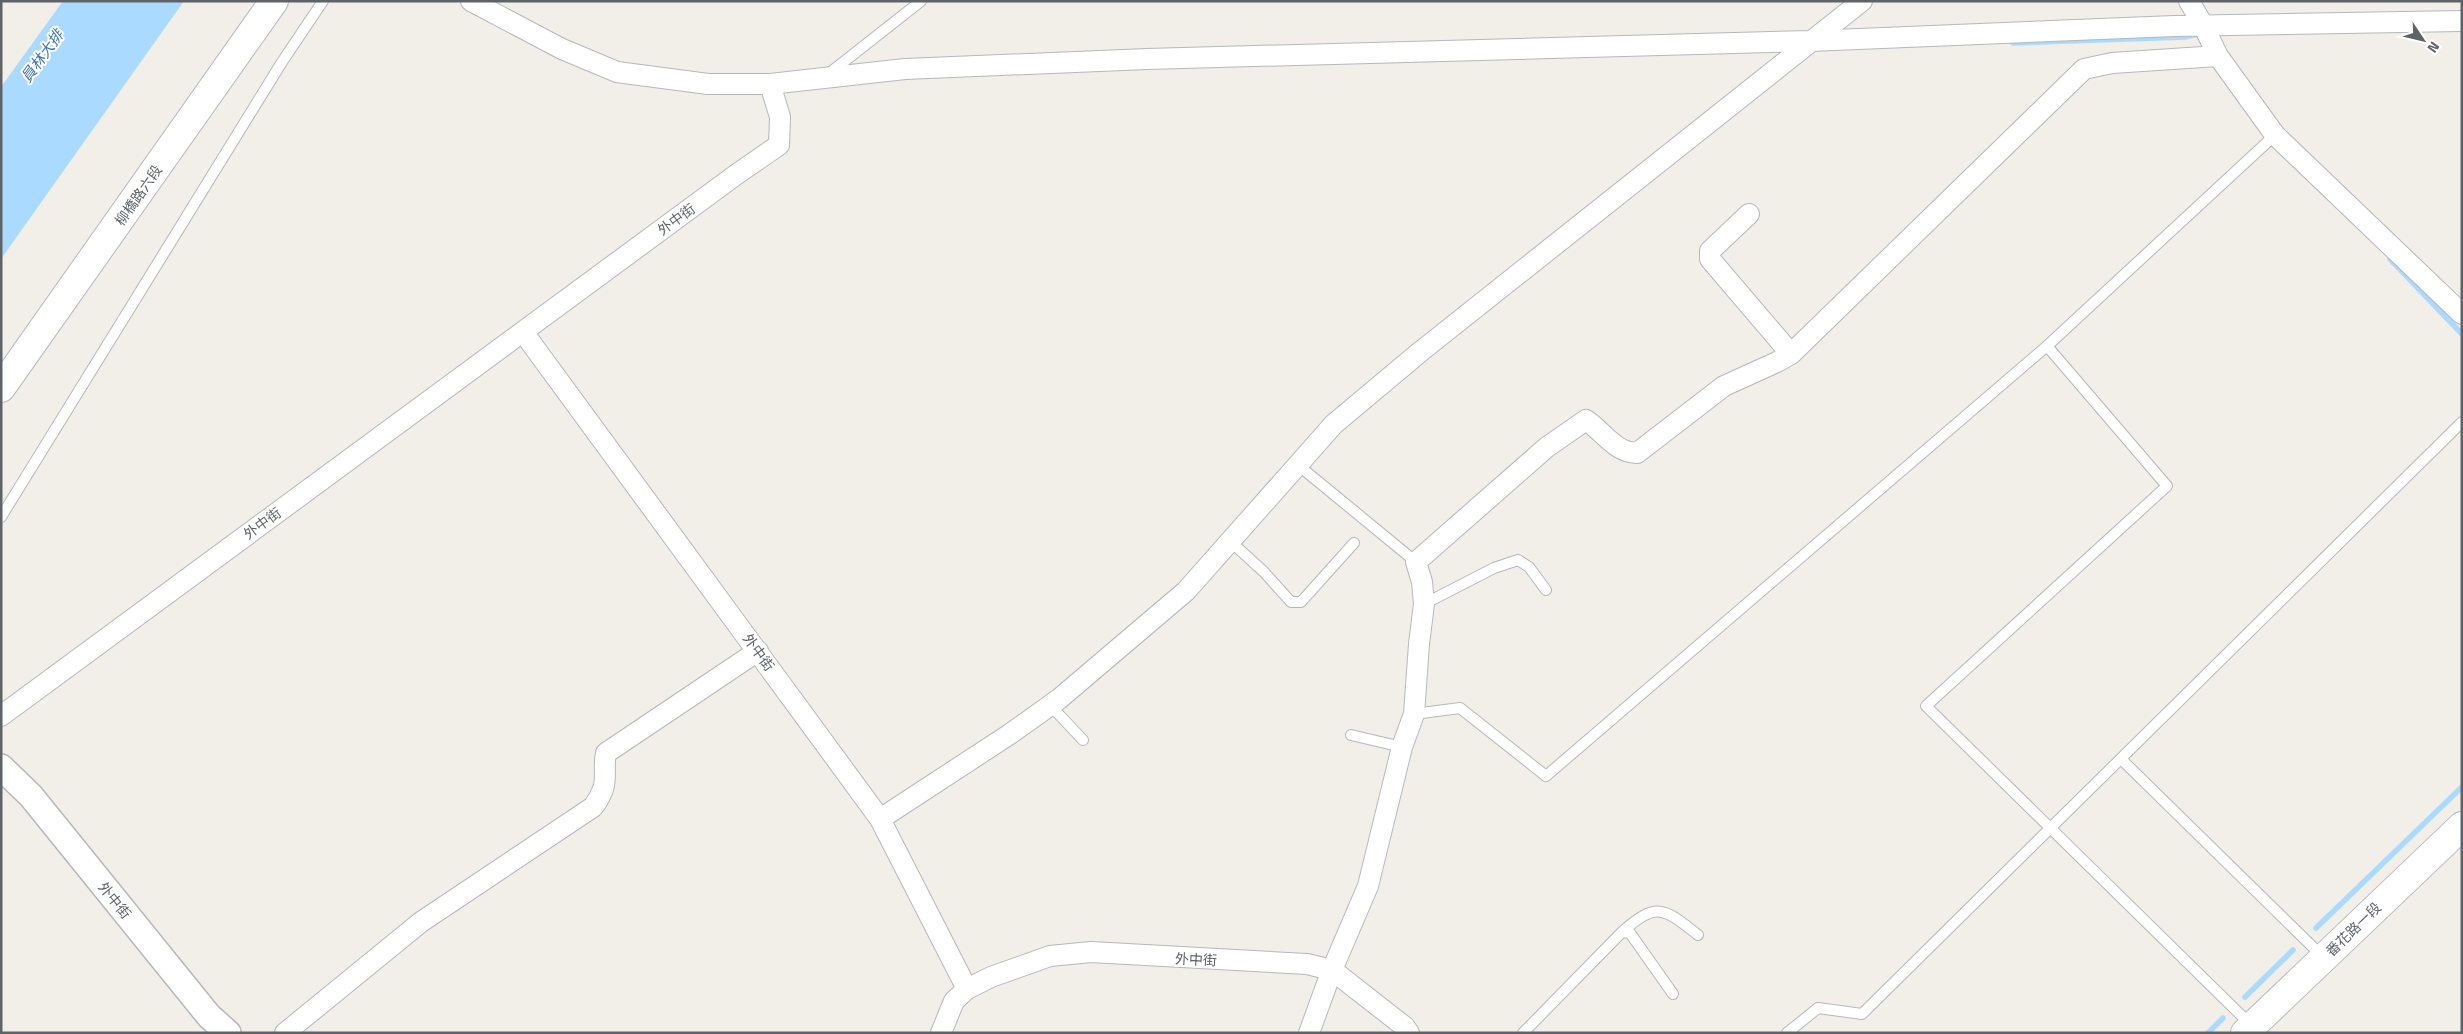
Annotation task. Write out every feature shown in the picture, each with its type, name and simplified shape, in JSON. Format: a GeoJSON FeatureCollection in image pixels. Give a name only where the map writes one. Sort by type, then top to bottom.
{"type":"FeatureCollection","features":[{"type":"Feature","properties":{"kind":"main road","name":"柳橋路六段"},"geometry":{"type":"LineString","coordinates":[[1,388],[274,1]]}},
{"type":"Feature","properties":{"kind":"main road","name":"番花路一段"},"geometry":{"type":"LineString","coordinates":[[2249,1029],[2462,826]]}},
{"type":"Feature","properties":{"kind":"street"},"geometry":{"type":"LineString","coordinates":[[471,1],[562,49],[617,72],[708,84],[770,84],[905,69],[1146,59],[1810,41],[2204,25],[2462,21]]}},
{"type":"Feature","properties":{"kind":"street"},"geometry":{"type":"LineString","coordinates":[[880,819],[1010,734],[1050,704],[1186,591],[1229,540],[1334,424],[1420,352],[1862,1]]}},
{"type":"Feature","properties":{"kind":"street"},"geometry":{"type":"LineString","coordinates":[[2188,1],[2204,25],[2218,56],[2275,135],[2462,314]]}},
{"type":"Feature","properties":{"kind":"street"},"geometry":{"type":"LineString","coordinates":[[1309,1033],[1332,970],[1368,886],[1402,747],[1414,714],[1424,604],[1422,582],[1416,562],[1548,447],[1586,420],[1598,428],[1615,446],[1627,452],[1637,453],[1724,386],[1791,354],[2084,69],[2112,63],[2218,56]]}},
{"type":"Feature","properties":{"kind":"street","name":"外中街"},"geometry":{"type":"LineString","coordinates":[[1,716],[779,145],[780,117],[770,84]]}},
{"type":"Feature","properties":{"kind":"street"},"geometry":{"type":"LineString","coordinates":[[1749,214],[1710,251],[1710,259],[1791,354]]}},
{"type":"Feature","properties":{"kind":"street","name":"外中街"},"geometry":{"type":"LineString","coordinates":[[524,332],[880,819],[966,989]]}},
{"type":"Feature","properties":{"kind":"street"},"geometry":{"type":"LineString","coordinates":[[285,1033],[421,922],[593,807],[604,788],[605,775],[603,766],[606,753],[758,651]]}},
{"type":"Feature","properties":{"kind":"street","name":"外中街"},"geometry":{"type":"LineString","coordinates":[[1,767],[32,796],[215,1029]]}},
{"type":"Feature","properties":{"kind":"street","name":"外中街"},"geometry":{"type":"LineString","coordinates":[[941,1033],[954,1001],[966,989],[991,977],[1050,956],[1091,952],[1307,964],[1332,970],[1405,1027],[1409,1033]]}},
{"type":"Feature","properties":{"kind":"lane"},"geometry":{"type":"LineString","coordinates":[[1,517],[282,62],[323,1]]}},
{"type":"Feature","properties":{"kind":"lane"},"geometry":{"type":"LineString","coordinates":[[823,78],[920,1]]}},
{"type":"Feature","properties":{"kind":"lane"},"geometry":{"type":"LineString","coordinates":[[1414,714],[1460,708],[1546,776],[2047,346],[2275,135]]}},
{"type":"Feature","properties":{"kind":"lane"},"geometry":{"type":"LineString","coordinates":[[2047,346],[2167,486],[1926,706],[2051,828],[2249,1029]]}},
{"type":"Feature","properties":{"kind":"lane"},"geometry":{"type":"LineString","coordinates":[[1787,1033],[1818,1008],[1862,1014],[2462,422]]}},
{"type":"Feature","properties":{"kind":"lane"},"geometry":{"type":"LineString","coordinates":[[1298,465],[1416,562]]}},
{"type":"Feature","properties":{"kind":"lane"},"geometry":{"type":"LineString","coordinates":[[1229,540],[1264,572],[1291,602],[1301,602],[1354,543]]}},
{"type":"Feature","properties":{"kind":"lane"},"geometry":{"type":"LineString","coordinates":[[1424,604],[1494,568],[1518,560],[1529,567],[1546,590]]}},
{"type":"Feature","properties":{"kind":"lane"},"geometry":{"type":"LineString","coordinates":[[1050,704],[1084,740]]}},
{"type":"Feature","properties":{"kind":"lane"},"geometry":{"type":"LineString","coordinates":[[1351,735],[1402,747]]}},
{"type":"Feature","properties":{"kind":"lane"},"geometry":{"type":"LineString","coordinates":[[2121,758],[2324,958]]}},
{"type":"Feature","properties":{"kind":"lane"},"geometry":{"type":"LineString","coordinates":[[1523,1033],[1637,919],[1657,910],[1672,914],[1698,934]]}},
{"type":"Feature","properties":{"kind":"lane"},"geometry":{"type":"LineString","coordinates":[[1622,932],[1630,933],[1673,994]]}},
{"type":"Feature","properties":{"kind":"water","name":"員林大排"},"geometry":{"type":"Polygon","coordinates":[[[63,1],[184,1],[1,259],[1,87],[63,1]]]}},
{"type":"Feature","properties":{"kind":"waterway"},"geometry":{"type":"LineString","coordinates":[[2013,43],[2185,37],[2198,34]]}},
{"type":"Feature","properties":{"kind":"waterway"},"geometry":{"type":"LineString","coordinates":[[2390,259],[2462,334]]}},
{"type":"Feature","properties":{"kind":"waterway"},"geometry":{"type":"LineString","coordinates":[[2316,928],[2462,787]]}},
{"type":"Feature","properties":{"kind":"waterway"},"geometry":{"type":"LineString","coordinates":[[2245,997],[2293,950]]}},
{"type":"Feature","properties":{"kind":"waterway"},"geometry":{"type":"LineString","coordinates":[[2208,1033],[2223,1018]]}}]}
